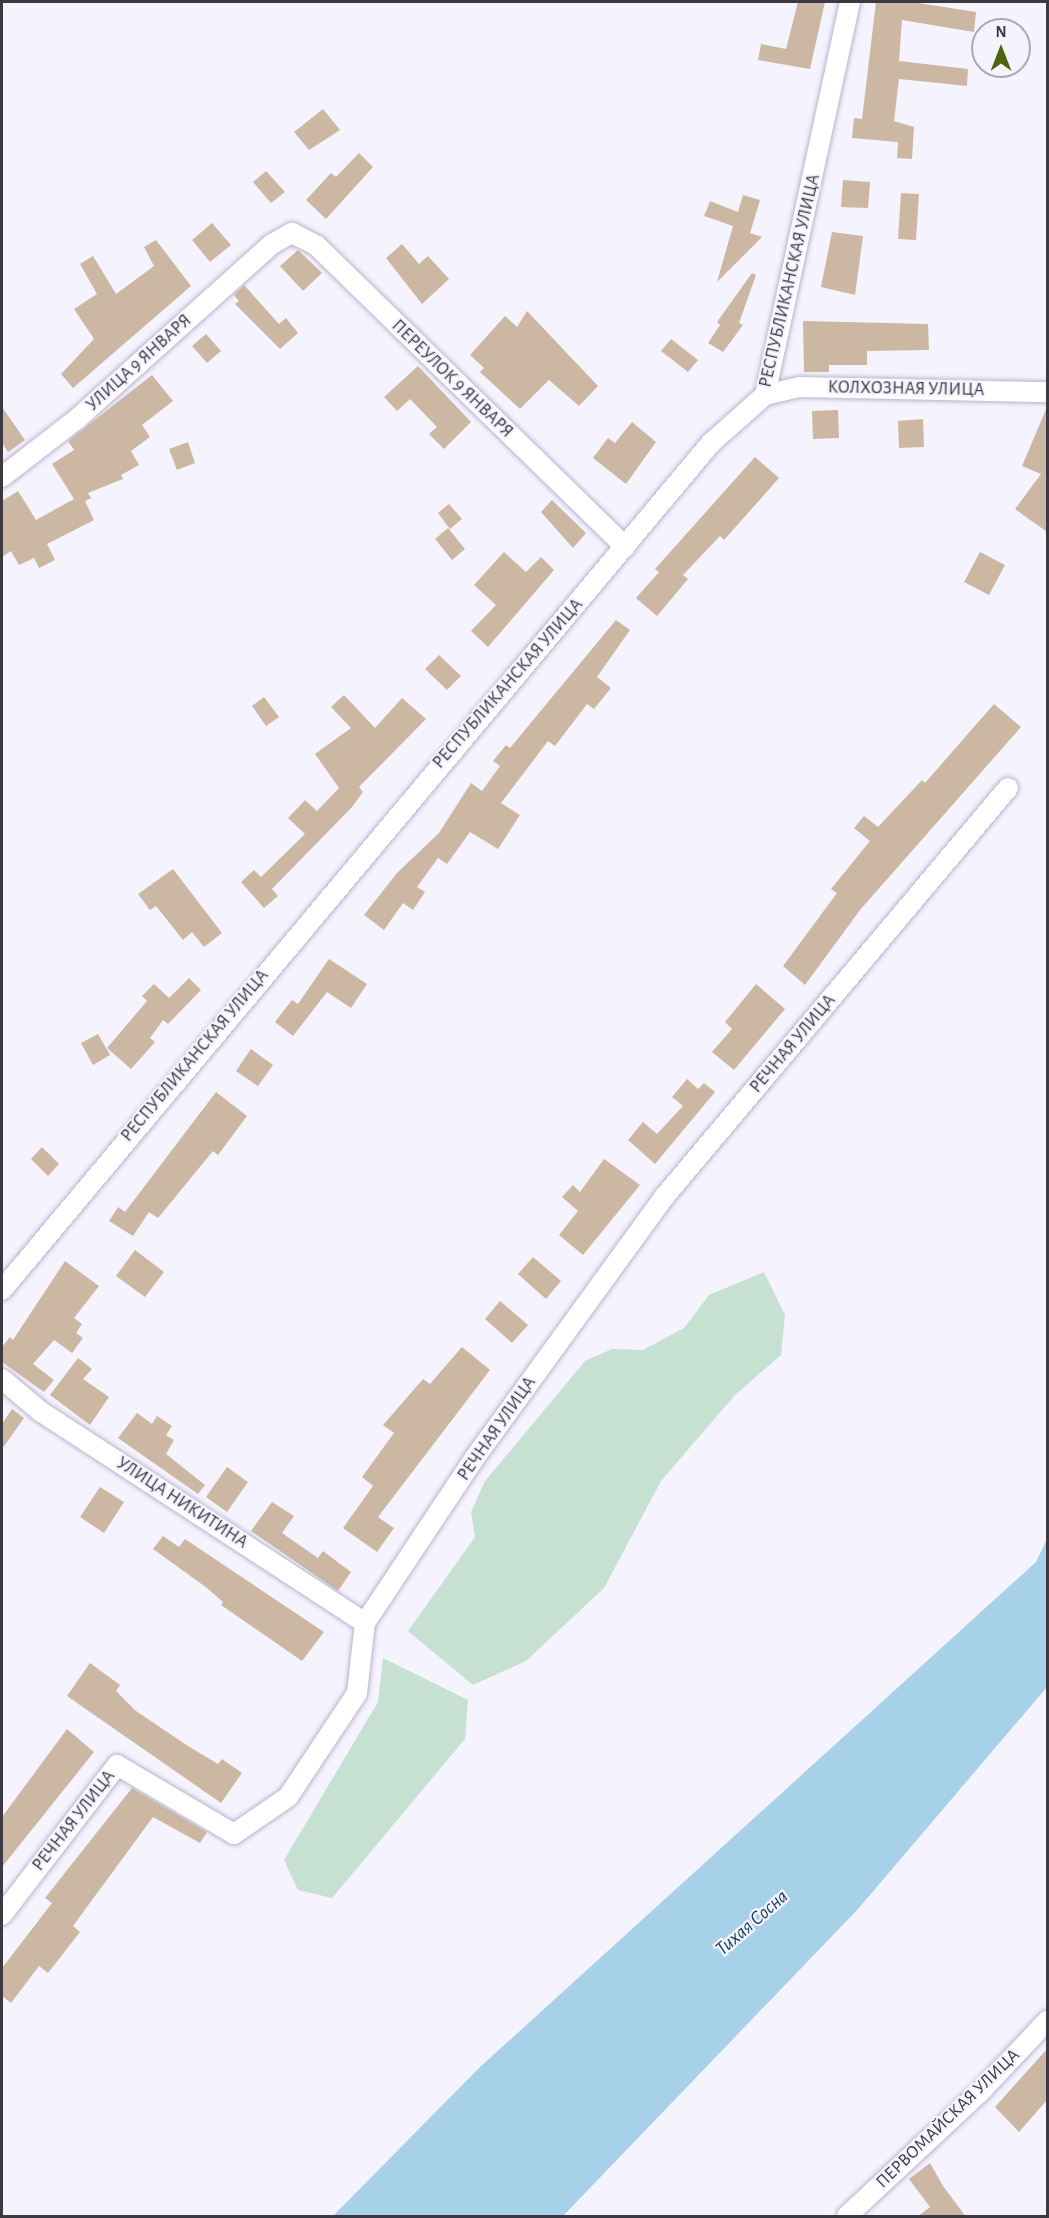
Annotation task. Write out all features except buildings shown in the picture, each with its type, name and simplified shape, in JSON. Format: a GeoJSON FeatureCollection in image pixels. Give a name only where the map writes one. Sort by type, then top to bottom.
{"type":"FeatureCollection","features":[{"type":"Feature","properties":{"kind":"street","name":"РЕСПУБЛИКАНСКАЯ УЛИЦА"},"geometry":{"type":"LineString","coordinates":[[2,1290],[391,820],[711,443],[765,395],[850,2]]}},
{"type":"Feature","properties":{"kind":"street","name":"ПЕРЕУЛОК 9 ЯНВАРЯ"},"geometry":{"type":"LineString","coordinates":[[272,244],[292,233],[317,246],[625,547]]}},
{"type":"Feature","properties":{"kind":"street","name":"УЛИЦА 9 ЯНВАРЯ"},"geometry":{"type":"LineString","coordinates":[[2,477],[78,418],[272,244]]}},
{"type":"Feature","properties":{"kind":"street","name":"КОЛХОЗНАЯ УЛИЦА"},"geometry":{"type":"LineString","coordinates":[[765,395],[799,387],[1047,392]]}},
{"type":"Feature","properties":{"kind":"street","name":"РЕЧНАЯ УЛИЦА"},"geometry":{"type":"LineString","coordinates":[[2,1915],[117,1765],[234,1834],[288,1797],[357,1693],[365,1623],[476,1456],[665,1196],[1008,788]]}},
{"type":"Feature","properties":{"kind":"street","name":"УЛИЦА НИКИТИНА"},"geometry":{"type":"LineString","coordinates":[[2,1380],[40,1411],[365,1623]]}},
{"type":"Feature","properties":{"kind":"street","name":"ПЕРВОМАЙСКАЯ УЛИЦА"},"geometry":{"type":"LineString","coordinates":[[847,2217],[979,2093],[1047,2020]]}},
{"type":"Feature","properties":{"kind":"green space"},"geometry":{"type":"Polygon","coordinates":[[[764,1272],[785,1315],[781,1355],[735,1395],[661,1481],[604,1588],[526,1661],[473,1685],[408,1631],[475,1537],[471,1512],[485,1481],[585,1361],[612,1349],[643,1350],[684,1328],[709,1295],[764,1272]]]}},
{"type":"Feature","properties":{"kind":"green space"},"geometry":{"type":"Polygon","coordinates":[[[383,1658],[468,1700],[465,1739],[332,1898],[298,1890],[284,1860],[378,1702],[383,1658]]]}},
{"type":"Feature","properties":{"kind":"water","name":"Тихая Сосна"},"geometry":{"type":"Polygon","coordinates":[[[1047,1539],[1047,1687],[858,1909],[563,2216],[333,2216],[479,2068],[1036,1562],[1047,1539]]]}}]}
